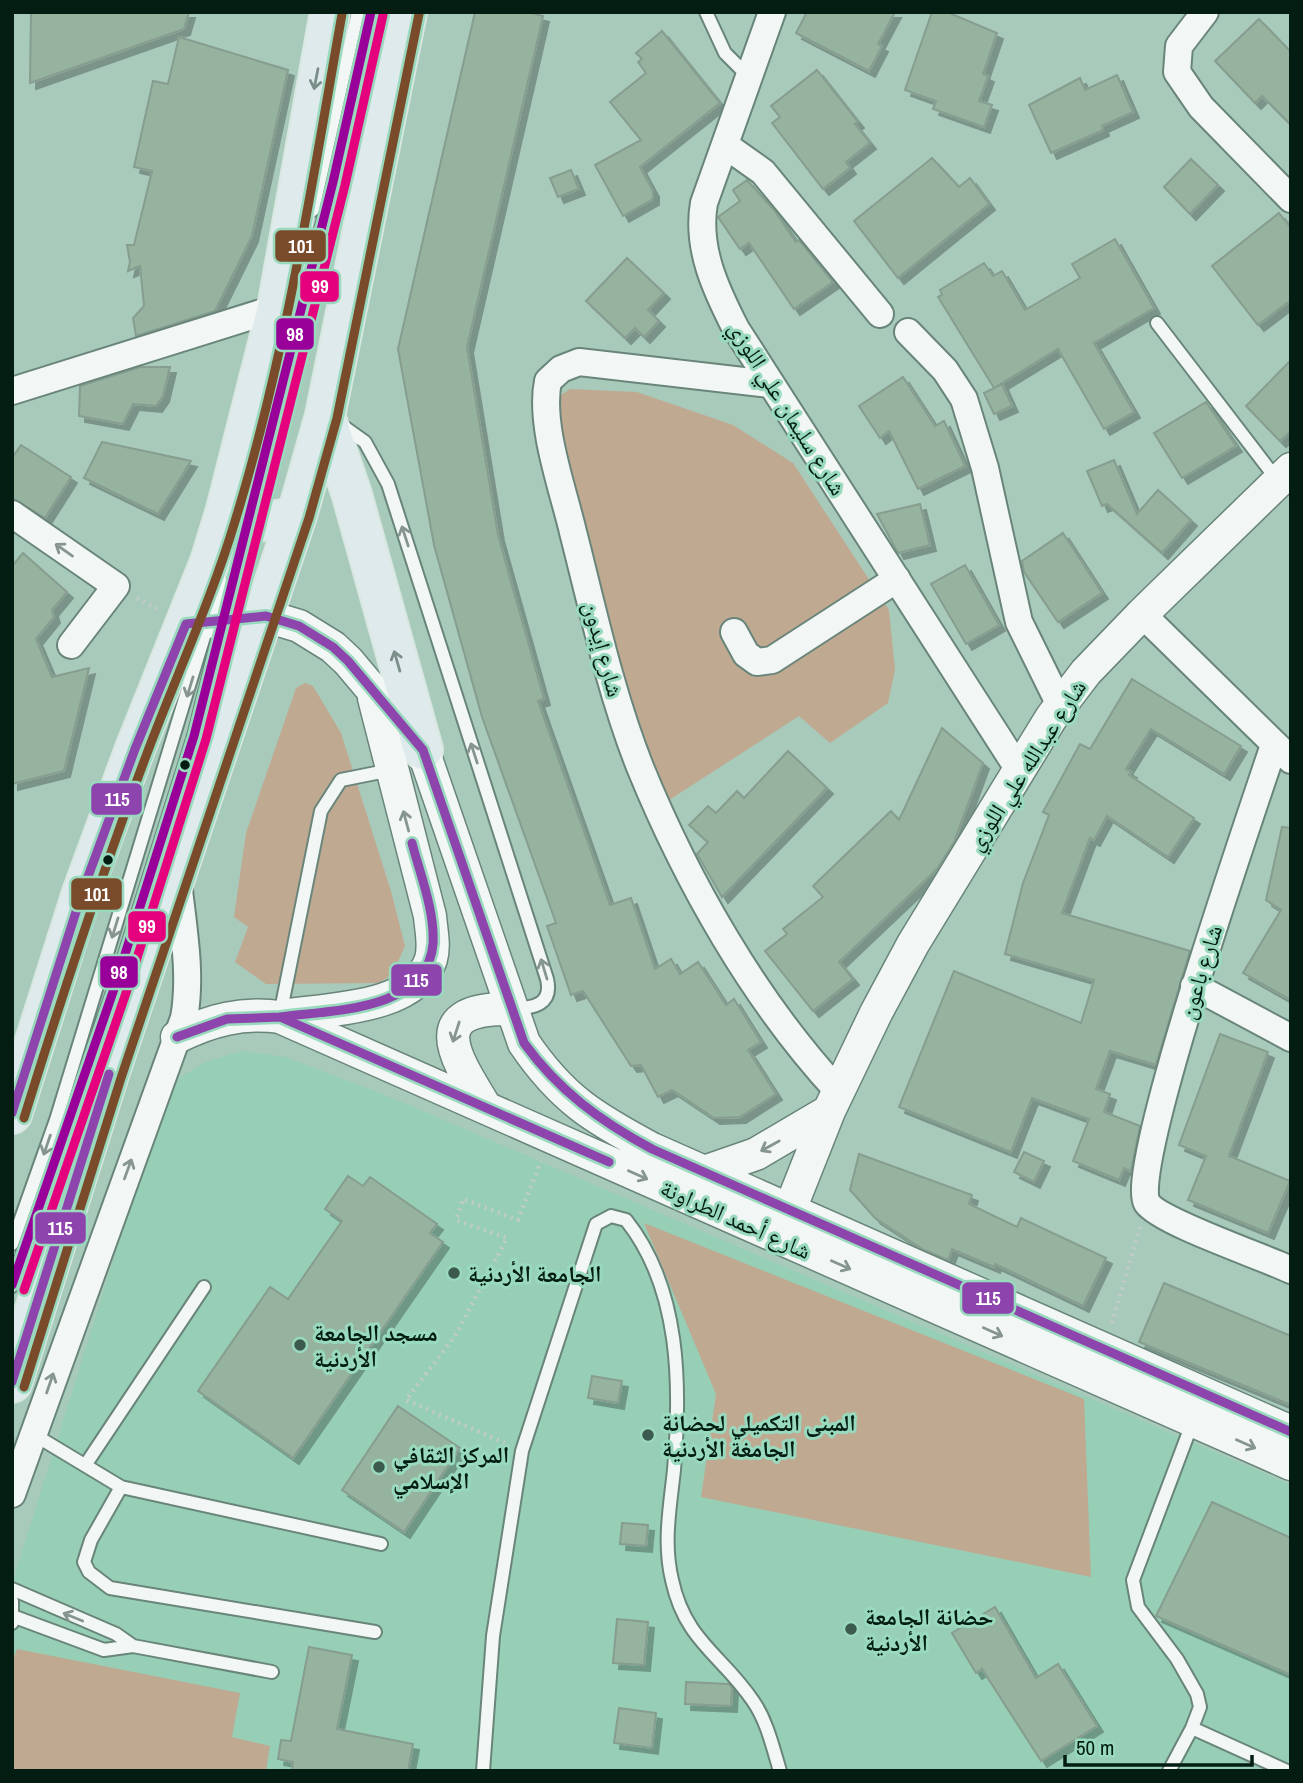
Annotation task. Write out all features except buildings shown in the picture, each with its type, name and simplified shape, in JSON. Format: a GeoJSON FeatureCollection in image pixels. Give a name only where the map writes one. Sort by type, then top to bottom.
{"type":"FeatureCollection","features":[{"type":"Feature","properties":{"kind":"main road"},"geometry":{"type":"LineString","coordinates":[[12,1114],[82,893],[135,749],[206,622],[237,516],[330,12]]}},
{"type":"Feature","properties":{"kind":"main road"},"geometry":{"type":"LineString","coordinates":[[12,1383],[109,1074],[298,515],[325,416],[407,12]]}},
{"type":"Feature","properties":{"kind":"main road"},"geometry":{"type":"LineString","coordinates":[[325,416],[352,495],[424,750]]}},
{"type":"Feature","properties":{"kind":"main road"},"geometry":{"type":"LineString","coordinates":[[237,516],[282,521],[298,515]]}},
{"type":"Feature","properties":{"kind":"street","name":"شارع سليمان علي اللوزي"},"geometry":{"type":"LineString","coordinates":[[772,12],[704,203],[704,247],[719,295],[736,330],[770,384],[1019,770]]}},
{"type":"Feature","properties":{"kind":"street"},"geometry":{"type":"LineString","coordinates":[[1205,12],[1179,46],[1177,72],[1201,107],[1291,199]]}},
{"type":"Feature","properties":{"kind":"street"},"geometry":{"type":"LineString","coordinates":[[725,145],[768,178],[880,314]]}},
{"type":"Feature","properties":{"kind":"street"},"geometry":{"type":"LineString","coordinates":[[12,391],[277,309]]}},
{"type":"Feature","properties":{"kind":"street"},"geometry":{"type":"LineString","coordinates":[[908,332],[945,370],[964,398],[985,468],[1019,622],[1060,705]]}},
{"type":"Feature","properties":{"kind":"street","name":"شارع إيدون"},"geometry":{"type":"LineString","coordinates":[[770,384],[579,362],[561,369],[548,381],[546,411],[593,612],[640,766],[669,831],[738,960],[833,1101]]}},
{"type":"Feature","properties":{"kind":"street","name":"شارع عبدالله علي اللوزي"},"geometry":{"type":"LineString","coordinates":[[778,1238],[833,1101],[913,944],[1060,705],[1086,672],[1142,614],[1285,475]]}},
{"type":"Feature","properties":{"kind":"street"},"geometry":{"type":"LineString","coordinates":[[12,514],[116,586],[71,645]]}},
{"type":"Feature","properties":{"kind":"street"},"geometry":{"type":"LineString","coordinates":[[734,632],[746,654],[757,662],[772,660],[897,579]]}},
{"type":"Feature","properties":{"kind":"street"},"geometry":{"type":"LineString","coordinates":[[1142,614],[1283,752]]}},
{"type":"Feature","properties":{"kind":"street","name":"شارع أحمد الطراونة"},"geometry":{"type":"LineString","coordinates":[[206,622],[266,615],[299,626],[320,638],[348,661],[424,750],[524,1043],[540,1067],[576,1104],[652,1149],[791,1209],[872,1249],[1291,1432]]}},
{"type":"Feature","properties":{"kind":"street"},"geometry":{"type":"LineString","coordinates":[[280,1017],[401,995],[420,980],[431,960],[433,944],[430,916],[372,688]]}},
{"type":"Feature","properties":{"kind":"street","name":"شارع باعون"},"geometry":{"type":"LineString","coordinates":[[1147,1202],[1144,1178],[1149,1152],[1194,986],[1283,752]]}},
{"type":"Feature","properties":{"kind":"street"},"geometry":{"type":"LineString","coordinates":[[12,1494],[177,1037],[187,1002],[185,936],[177,873]]}},
{"type":"Feature","properties":{"kind":"street"},"geometry":{"type":"LineString","coordinates":[[1194,986],[1291,1038]]}},
{"type":"Feature","properties":{"kind":"street"},"geometry":{"type":"LineString","coordinates":[[486,1108],[457,1061],[452,1048],[453,1033],[468,1013],[485,1008],[512,1009]]}},
{"type":"Feature","properties":{"kind":"street","name":"شارع أحمد الطراونة"},"geometry":{"type":"LineString","coordinates":[[177,1037],[227,1018],[253,1013],[280,1017],[1291,1464]]}},
{"type":"Feature","properties":{"kind":"street"},"geometry":{"type":"LineString","coordinates":[[705,1172],[755,1154],[833,1101]]}},
{"type":"Feature","properties":{"kind":"street"},"geometry":{"type":"LineString","coordinates":[[1147,1202],[1166,1217],[1291,1270]]}},
{"type":"Feature","properties":{"kind":"lane"},"geometry":{"type":"LineString","coordinates":[[237,516],[278,374],[358,12]]}},
{"type":"Feature","properties":{"kind":"lane"},"geometry":{"type":"LineString","coordinates":[[237,516],[333,182],[371,12]]}},
{"type":"Feature","properties":{"kind":"lane"},"geometry":{"type":"LineString","coordinates":[[706,12],[725,53],[749,78]]}},
{"type":"Feature","properties":{"kind":"lane"},"geometry":{"type":"LineString","coordinates":[[1157,323],[1285,475]]}},
{"type":"Feature","properties":{"kind":"lane"},"geometry":{"type":"LineString","coordinates":[[325,416],[346,426],[365,442],[388,484],[548,979],[547,996],[542,1004],[535,1008],[512,1009]]}},
{"type":"Feature","properties":{"kind":"lane"},"geometry":{"type":"LineString","coordinates":[[12,1244],[55,1120],[206,622]]}},
{"type":"Feature","properties":{"kind":"lane"},"geometry":{"type":"LineString","coordinates":[[12,1286],[114,989],[194,736],[206,622]]}},
{"type":"Feature","properties":{"kind":"lane"},"geometry":{"type":"LineString","coordinates":[[280,1017],[321,811],[341,780],[392,770]]}},
{"type":"Feature","properties":{"kind":"lane"},"geometry":{"type":"LineString","coordinates":[[483,1771],[493,1636],[522,1451],[596,1224],[604,1218],[619,1216],[635,1231],[650,1259],[660,1286],[674,1343],[679,1389],[666,1542],[678,1605],[686,1624],[754,1703],[768,1733],[780,1771]]}},
{"type":"Feature","properties":{"kind":"lane"},"geometry":{"type":"LineString","coordinates":[[86,1464],[204,1287]]}},
{"type":"Feature","properties":{"kind":"lane"},"geometry":{"type":"LineString","coordinates":[[1169,1771],[1200,1707],[1197,1694],[1177,1659],[1138,1607],[1133,1580],[1194,1421]]}},
{"type":"Feature","properties":{"kind":"lane"},"geometry":{"type":"LineString","coordinates":[[33,1434],[86,1464],[121,1488],[381,1544]]}},
{"type":"Feature","properties":{"kind":"lane"},"geometry":{"type":"LineString","coordinates":[[121,1488],[91,1540],[84,1562],[89,1572],[110,1588],[375,1632]]}},
{"type":"Feature","properties":{"kind":"lane"},"geometry":{"type":"LineString","coordinates":[[12,1589],[116,1634],[132,1646]]}},
{"type":"Feature","properties":{"kind":"lane"},"geometry":{"type":"LineString","coordinates":[[12,1601],[13,1620],[104,1650],[132,1646],[272,1672]]}},
{"type":"Feature","properties":{"kind":"lane"},"geometry":{"type":"LineString","coordinates":[[1192,1728],[1287,1771]]}},
{"type":"Feature","properties":{"kind":"path"},"geometry":{"type":"LineString","coordinates":[[116,586],[206,622]]}},
{"type":"Feature","properties":{"kind":"path"},"geometry":{"type":"LineString","coordinates":[[522,1451],[406,1400],[455,1336],[507,1238],[456,1220],[463,1199],[518,1220],[550,1137]]}},
{"type":"Feature","properties":{"kind":"path"},"geometry":{"type":"LineString","coordinates":[[1104,1350],[1147,1202]]}},
{"type":"Feature","properties":{"kind":"shaded area"},"geometry":{"type":"Polygon","coordinates":[[[570,389],[637,392],[733,425],[793,463],[889,610],[895,670],[888,703],[830,743],[799,716],[663,804],[629,723],[554,415],[554,400],[570,389]]]}},
{"type":"Feature","properties":{"kind":"shaded area"},"geometry":{"type":"Polygon","coordinates":[[[305,683],[313,686],[341,733],[391,891],[405,946],[392,975],[378,983],[266,984],[235,962],[248,927],[234,917],[246,833],[296,688],[305,683]]]}},
{"type":"Feature","properties":{"kind":"shaded area","name":"الجامعة الأردنية"},"geometry":{"type":"Polygon","coordinates":[[[242,1051],[286,1057],[400,1101],[1291,1485],[1291,1771],[12,1771],[12,1584],[168,1085],[205,1062],[242,1051]]]}},
{"type":"Feature","properties":{"kind":"shaded area"},"geometry":{"type":"Polygon","coordinates":[[[644,1223],[1084,1399],[1091,1577],[701,1497],[716,1394],[644,1223]]]}},
{"type":"Feature","properties":{"kind":"shaded area"},"geometry":{"type":"Polygon","coordinates":[[[17,1649],[240,1693],[232,1737],[270,1746],[266,1771],[12,1771],[12,1663],[17,1649]]]}},
{"type":"Feature","properties":{"kind":"transit line","name":"98"},"geometry":{"type":"LineString","coordinates":[[12,1285],[114,989],[194,736],[333,182],[371,12]]}},
{"type":"Feature","properties":{"kind":"transit line","name":"101"},"geometry":{"type":"LineString","coordinates":[[24,1118],[113,846],[216,578],[254,456],[284,331],[342,14]]}},
{"type":"Feature","properties":{"kind":"transit line","name":"101"},"geometry":{"type":"LineString","coordinates":[[24,1387],[121,1078],[309,518],[337,418],[419,14]]}},
{"type":"Feature","properties":{"kind":"transit line","name":"99"},"geometry":{"type":"LineString","coordinates":[[24,1290],[126,993],[206,739],[345,185],[383,15]]}},
{"type":"Feature","properties":{"kind":"transit line","name":"115"},"geometry":{"type":"LineString","coordinates":[[12,1113],[82,893],[135,749],[186,624],[266,616],[299,626],[333,647],[423,750],[524,1043],[551,1076],[582,1104],[652,1149],[1291,1432]]}},
{"type":"Feature","properties":{"kind":"transit line","name":"115"},"geometry":{"type":"LineString","coordinates":[[280,1017],[349,1009],[373,1003],[395,995],[414,983],[427,966],[433,944],[432,919],[412,843]]}},
{"type":"Feature","properties":{"kind":"transit line","name":"115"},"geometry":{"type":"LineString","coordinates":[[177,1037],[227,1019],[280,1017],[609,1162]]}},
{"type":"Feature","properties":{"kind":"transit line","name":"115"},"geometry":{"type":"LineString","coordinates":[[12,1382],[109,1074]]}},
{"type":"Feature","properties":{"kind":"place","name":"الجامعة الأردنية"},"geometry":{"type":"Point","coordinates":[454,1273]}},
{"type":"Feature","properties":{"kind":"place","name":"مسجد الجامعة الأردنية"},"geometry":{"type":"Point","coordinates":[300,1345]}},
{"type":"Feature","properties":{"kind":"place","name":"المبنى التكميلي لحضانة الجامغة الأردنية"},"geometry":{"type":"Point","coordinates":[648,1435]}},
{"type":"Feature","properties":{"kind":"place","name":"المركز الثقافي الإسلامي"},"geometry":{"type":"Point","coordinates":[379,1467]}},
{"type":"Feature","properties":{"kind":"place","name":"حضانة الجامعة الأردنية"},"geometry":{"type":"Point","coordinates":[851,1629]}}]}
